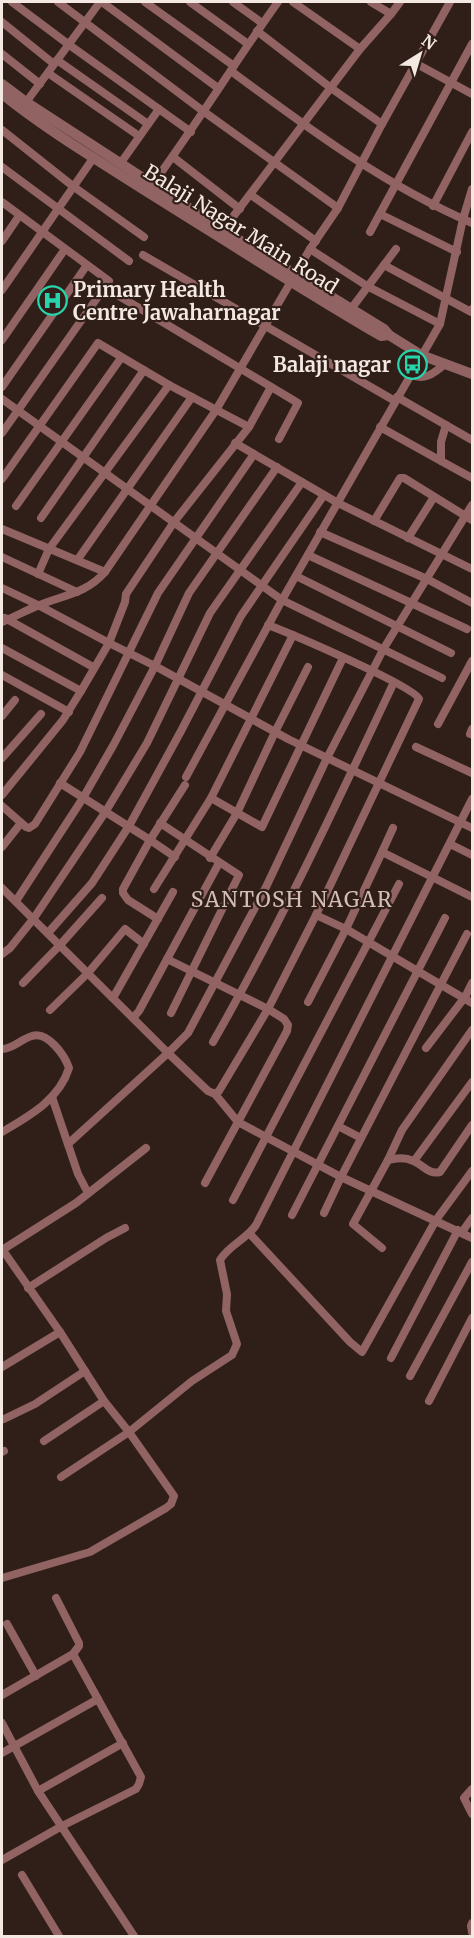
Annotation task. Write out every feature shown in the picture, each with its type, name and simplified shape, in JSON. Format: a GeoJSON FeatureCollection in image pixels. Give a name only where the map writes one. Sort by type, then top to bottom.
{"type":"FeatureCollection","features":[{"type":"Feature","properties":{"kind":"street"},"geometry":{"type":"LineString","coordinates":[[12,2],[191,132]]}},
{"type":"Feature","properties":{"kind":"street"},"geometry":{"type":"LineString","coordinates":[[58,2],[275,164],[338,208]]}},
{"type":"Feature","properties":{"kind":"street"},"geometry":{"type":"LineString","coordinates":[[23,106],[101,2],[218,88]]}},
{"type":"Feature","properties":{"kind":"street"},"geometry":{"type":"LineString","coordinates":[[145,2],[304,125],[361,165],[433,206],[472,223]]}},
{"type":"Feature","properties":{"kind":"street"},"geometry":{"type":"LineString","coordinates":[[190,2],[248,44]]}},
{"type":"Feature","properties":{"kind":"street"},"geometry":{"type":"LineString","coordinates":[[233,2],[262,23]]}},
{"type":"Feature","properties":{"kind":"street"},"geometry":{"type":"LineString","coordinates":[[152,185],[191,132],[218,88],[278,2]]}},
{"type":"Feature","properties":{"kind":"street"},"geometry":{"type":"LineString","coordinates":[[294,2],[360,50]]}},
{"type":"Feature","properties":{"kind":"street"},"geometry":{"type":"LineString","coordinates":[[371,2],[391,14]]}},
{"type":"Feature","properties":{"kind":"street"},"geometry":{"type":"LineString","coordinates":[[223,230],[360,50],[400,2]]}},
{"type":"Feature","properties":{"kind":"street"},"geometry":{"type":"LineString","coordinates":[[4,619],[77,592],[95,583],[105,572],[216,410],[310,249],[338,208],[450,2]]}},
{"type":"Feature","properties":{"kind":"street"},"geometry":{"type":"LineString","coordinates":[[2,21],[56,62],[148,124]]}},
{"type":"Feature","properties":{"kind":"street"},"geometry":{"type":"LineString","coordinates":[[257,31],[382,124]]}},
{"type":"Feature","properties":{"kind":"street"},"geometry":{"type":"LineString","coordinates":[[370,232],[472,44]]}},
{"type":"Feature","properties":{"kind":"street"},"geometry":{"type":"LineString","coordinates":[[2,54],[40,84]]}},
{"type":"Feature","properties":{"kind":"street"},"geometry":{"type":"LineString","coordinates":[[415,63],[472,94]]}},
{"type":"Feature","properties":{"kind":"street"},"geometry":{"type":"LineString","coordinates":[[48,73],[139,136]]}},
{"type":"Feature","properties":{"kind":"street"},"geometry":{"type":"LineString","coordinates":[[2,84],[23,106],[120,164],[223,230],[293,279],[351,309],[384,329],[389,335]]}},
{"type":"Feature","properties":{"kind":"street","name":"Balaji Nagar Main Road"},"geometry":{"type":"LineString","coordinates":[[2,94],[23,106],[94,157],[381,336],[389,335],[421,355],[472,374]]}},
{"type":"Feature","properties":{"kind":"street"},"geometry":{"type":"LineString","coordinates":[[120,164],[159,109]]}},
{"type":"Feature","properties":{"kind":"street"},"geometry":{"type":"LineString","coordinates":[[2,130],[74,187],[144,237]]}},
{"type":"Feature","properties":{"kind":"street"},"geometry":{"type":"LineString","coordinates":[[433,206],[472,132]]}},
{"type":"Feature","properties":{"kind":"street"},"geometry":{"type":"LineString","coordinates":[[2,290],[94,157]]}},
{"type":"Feature","properties":{"kind":"street"},"geometry":{"type":"LineString","coordinates":[[173,157],[240,209]]}},
{"type":"Feature","properties":{"kind":"street"},"geometry":{"type":"LineString","coordinates":[[2,167],[129,261]]}},
{"type":"Feature","properties":{"kind":"street"},"geometry":{"type":"LineString","coordinates":[[159,919],[128,900],[123,889],[185,781],[282,600],[440,324],[463,219],[472,189]]}},
{"type":"Feature","properties":{"kind":"street"},"geometry":{"type":"LineString","coordinates":[[251,195],[316,241]]}},
{"type":"Feature","properties":{"kind":"street"},"geometry":{"type":"LineString","coordinates":[[2,202],[109,281],[2,434]]}},
{"type":"Feature","properties":{"kind":"street"},"geometry":{"type":"LineString","coordinates":[[380,214],[457,252]]}},
{"type":"Feature","properties":{"kind":"street"},"geometry":{"type":"LineString","coordinates":[[2,241],[19,216]]}},
{"type":"Feature","properties":{"kind":"street"},"geometry":{"type":"LineString","coordinates":[[2,340],[65,249]]}},
{"type":"Feature","properties":{"kind":"street"},"geometry":{"type":"LineString","coordinates":[[310,249],[367,286],[440,324]]}},
{"type":"Feature","properties":{"kind":"street"},"geometry":{"type":"LineString","coordinates":[[351,309],[396,249]]}},
{"type":"Feature","properties":{"kind":"street"},"geometry":{"type":"LineString","coordinates":[[143,255],[472,440]]}},
{"type":"Feature","properties":{"kind":"street"},"geometry":{"type":"LineString","coordinates":[[384,264],[472,311]]}},
{"type":"Feature","properties":{"kind":"street"},"geometry":{"type":"LineString","coordinates":[[2,387],[87,265]]}},
{"type":"Feature","properties":{"kind":"street"},"geometry":{"type":"LineString","coordinates":[[104,287],[298,403],[279,439]]}},
{"type":"Feature","properties":{"kind":"street"},"geometry":{"type":"LineString","coordinates":[[2,479],[98,343],[169,385],[249,427]]}},
{"type":"Feature","properties":{"kind":"street"},"geometry":{"type":"LineString","coordinates":[[15,506],[122,358]]}},
{"type":"Feature","properties":{"kind":"street"},"geometry":{"type":"LineString","coordinates":[[410,374],[417,378],[427,377],[445,364]]}},
{"type":"Feature","properties":{"kind":"street"},"geometry":{"type":"LineString","coordinates":[[41,518],[144,370]]}},
{"type":"Feature","properties":{"kind":"street"},"geometry":{"type":"LineString","coordinates":[[38,573],[49,549],[169,385]]}},
{"type":"Feature","properties":{"kind":"street"},"geometry":{"type":"LineString","coordinates":[[2,795],[69,712],[93,667],[109,643],[126,594],[174,522],[249,427],[272,387]]}},
{"type":"Feature","properties":{"kind":"street"},"geometry":{"type":"LineString","coordinates":[[78,559],[192,397]]}},
{"type":"Feature","properties":{"kind":"street"},"geometry":{"type":"LineString","coordinates":[[2,399],[282,600],[442,678]]}},
{"type":"Feature","properties":{"kind":"street"},"geometry":{"type":"LineString","coordinates":[[441,461],[441,442],[446,425]]}},
{"type":"Feature","properties":{"kind":"street"},"geometry":{"type":"LineString","coordinates":[[380,427],[472,478]]}},
{"type":"Feature","properties":{"kind":"street"},"geometry":{"type":"LineString","coordinates":[[235,443],[338,503],[472,569]]}},
{"type":"Feature","properties":{"kind":"street"},"geometry":{"type":"LineString","coordinates":[[2,806],[29,828],[35,824],[80,752],[158,593],[254,454]]}},
{"type":"Feature","properties":{"kind":"street"},"geometry":{"type":"LineString","coordinates":[[16,901],[83,798],[155,666],[189,593],[277,467]]}},
{"type":"Feature","properties":{"kind":"street"},"geometry":{"type":"LineString","coordinates":[[374,521],[400,478],[404,478],[469,518]]}},
{"type":"Feature","properties":{"kind":"street"},"geometry":{"type":"LineString","coordinates":[[2,954],[10,948],[34,918],[106,812],[147,743],[210,613],[302,482]]}},
{"type":"Feature","properties":{"kind":"street"},"geometry":{"type":"LineString","coordinates":[[48,933],[92,884],[129,826],[182,731],[241,616],[324,495]]}},
{"type":"Feature","properties":{"kind":"street"},"geometry":{"type":"LineString","coordinates":[[408,538],[434,497]]}},
{"type":"Feature","properties":{"kind":"street"},"geometry":{"type":"LineString","coordinates":[[68,1144],[188,1033],[266,887],[371,671],[411,602],[469,518],[472,506]]}},
{"type":"Feature","properties":{"kind":"street"},"geometry":{"type":"LineString","coordinates":[[2,529],[105,572]]}},
{"type":"Feature","properties":{"kind":"street"},"geometry":{"type":"LineString","coordinates":[[321,532],[427,579],[472,603]]}},
{"type":"Feature","properties":{"kind":"street"},"geometry":{"type":"LineString","coordinates":[[308,555],[467,628]]}},
{"type":"Feature","properties":{"kind":"street"},"geometry":{"type":"LineString","coordinates":[[2,557],[77,592]]}},
{"type":"Feature","properties":{"kind":"street"},"geometry":{"type":"LineString","coordinates":[[296,576],[451,652]]}},
{"type":"Feature","properties":{"kind":"street"},"geometry":{"type":"LineString","coordinates":[[2,588],[155,666],[302,746],[472,828]]}},
{"type":"Feature","properties":{"kind":"street"},"geometry":{"type":"LineString","coordinates":[[4,619],[93,667]]}},
{"type":"Feature","properties":{"kind":"street"},"geometry":{"type":"LineString","coordinates":[[216,1094],[268,1009],[316,915],[419,699],[416,694],[394,682],[268,625]]}},
{"type":"Feature","properties":{"kind":"street"},"geometry":{"type":"LineString","coordinates":[[154,889],[211,798],[293,635]]}},
{"type":"Feature","properties":{"kind":"street"},"geometry":{"type":"LineString","coordinates":[[2,648],[81,691]]}},
{"type":"Feature","properties":{"kind":"street"},"geometry":{"type":"LineString","coordinates":[[211,798],[262,827],[343,658]]}},
{"type":"Feature","properties":{"kind":"street"},"geometry":{"type":"LineString","coordinates":[[438,724],[472,661]]}},
{"type":"Feature","properties":{"kind":"street"},"geometry":{"type":"LineString","coordinates":[[210,858],[237,813],[308,667]]}},
{"type":"Feature","properties":{"kind":"street"},"geometry":{"type":"LineString","coordinates":[[2,675],[69,712]]}},
{"type":"Feature","properties":{"kind":"street"},"geometry":{"type":"LineString","coordinates":[[213,1042],[240,995],[394,682]]}},
{"type":"Feature","properties":{"kind":"street"},"geometry":{"type":"LineString","coordinates":[[2,716],[15,700]]}},
{"type":"Feature","properties":{"kind":"street"},"geometry":{"type":"LineString","coordinates":[[2,758],[41,714]]}},
{"type":"Feature","properties":{"kind":"street"},"geometry":{"type":"LineString","coordinates":[[416,747],[472,773]]}},
{"type":"Feature","properties":{"kind":"street"},"geometry":{"type":"LineString","coordinates":[[60,783],[175,857]]}},
{"type":"Feature","properties":{"kind":"street"},"geometry":{"type":"LineString","coordinates":[[61,1478],[129,1432],[192,1381],[236,1350],[237,1344],[226,1311],[228,1294],[220,1260],[225,1253],[250,1234],[472,799]]}},
{"type":"Feature","properties":{"kind":"street"},"geometry":{"type":"LineString","coordinates":[[2,847],[21,823]]}},
{"type":"Feature","properties":{"kind":"street"},"geometry":{"type":"LineString","coordinates":[[160,823],[239,875],[171,1013]]}},
{"type":"Feature","properties":{"kind":"street"},"geometry":{"type":"LineString","coordinates":[[308,1002],[346,929],[393,828]]}},
{"type":"Feature","properties":{"kind":"street"},"geometry":{"type":"LineString","coordinates":[[450,844],[472,855]]}},
{"type":"Feature","properties":{"kind":"street"},"geometry":{"type":"LineString","coordinates":[[382,852],[472,897]]}},
{"type":"Feature","properties":{"kind":"street"},"geometry":{"type":"LineString","coordinates":[[133,1018],[219,863]]}},
{"type":"Feature","properties":{"kind":"street"},"geometry":{"type":"LineString","coordinates":[[233,1200],[399,884]]}},
{"type":"Feature","properties":{"kind":"street"},"geometry":{"type":"LineString","coordinates":[[113,998],[173,892]]}},
{"type":"Feature","properties":{"kind":"street"},"geometry":{"type":"LineString","coordinates":[[4,894],[16,901],[34,918],[208,1091],[216,1094],[238,1122],[341,1177],[472,1238]]}},
{"type":"Feature","properties":{"kind":"street"},"geometry":{"type":"LineString","coordinates":[[23,983],[102,898]]}},
{"type":"Feature","properties":{"kind":"street"},"geometry":{"type":"LineString","coordinates":[[316,915],[370,942],[469,1000]]}},
{"type":"Feature","properties":{"kind":"street"},"geometry":{"type":"LineString","coordinates":[[292,1215],[445,918]]}},
{"type":"Feature","properties":{"kind":"street"},"geometry":{"type":"LineString","coordinates":[[50,1010],[88,973],[125,929],[144,944]]}},
{"type":"Feature","properties":{"kind":"street"},"geometry":{"type":"LineString","coordinates":[[324,1213],[467,934]]}},
{"type":"Feature","properties":{"kind":"street"},"geometry":{"type":"LineString","coordinates":[[167,959],[268,1009],[288,1024],[287,1030],[205,1183]]}},
{"type":"Feature","properties":{"kind":"street"},"geometry":{"type":"LineString","coordinates":[[426,1048],[469,1000],[472,982]]}},
{"type":"Feature","properties":{"kind":"street"},"geometry":{"type":"LineString","coordinates":[[382,1248],[353,1224],[402,1130],[472,1030]]}},
{"type":"Feature","properties":{"kind":"street"},"geometry":{"type":"LineString","coordinates":[[2,1049],[8,1049],[36,1035],[57,1047],[66,1058],[69,1068],[62,1086],[52,1097],[34,1112],[2,1132]]}},
{"type":"Feature","properties":{"kind":"street"},"geometry":{"type":"LineString","coordinates":[[414,1161],[472,1082]]}},
{"type":"Feature","properties":{"kind":"street"},"geometry":{"type":"LineString","coordinates":[[52,1097],[78,1174],[88,1193]]}},
{"type":"Feature","properties":{"kind":"street"},"geometry":{"type":"LineString","coordinates":[[388,1160],[400,1158],[414,1161],[429,1172],[440,1172],[472,1125]]}},
{"type":"Feature","properties":{"kind":"street"},"geometry":{"type":"LineString","coordinates":[[338,1126],[362,1138]]}},
{"type":"Feature","properties":{"kind":"street"},"geometry":{"type":"LineString","coordinates":[[2,1578],[90,1552],[171,1504],[174,1496],[173,1491],[104,1401],[60,1332],[2,1250],[88,1193],[146,1148]]}},
{"type":"Feature","properties":{"kind":"street"},"geometry":{"type":"LineString","coordinates":[[250,1234],[350,1342],[363,1352],[436,1220],[472,1172]]}},
{"type":"Feature","properties":{"kind":"street"},"geometry":{"type":"LineString","coordinates":[[391,1358],[460,1231],[472,1218]]}},
{"type":"Feature","properties":{"kind":"street"},"geometry":{"type":"LineString","coordinates":[[28,1288],[125,1228]]}},
{"type":"Feature","properties":{"kind":"street"},"geometry":{"type":"LineString","coordinates":[[410,1376],[472,1262]]}},
{"type":"Feature","properties":{"kind":"street"},"geometry":{"type":"LineString","coordinates":[[429,1401],[472,1318]]}},
{"type":"Feature","properties":{"kind":"street"},"geometry":{"type":"LineString","coordinates":[[2,1367],[60,1332]]}},
{"type":"Feature","properties":{"kind":"street"},"geometry":{"type":"LineString","coordinates":[[4,1419],[35,1404],[85,1371]]}},
{"type":"Feature","properties":{"kind":"street"},"geometry":{"type":"LineString","coordinates":[[44,1441],[104,1401]]}},
{"type":"Feature","properties":{"kind":"street"},"geometry":{"type":"LineString","coordinates":[[2,1695],[73,1654],[79,1646],[56,1598]]}},
{"type":"Feature","properties":{"kind":"street"},"geometry":{"type":"LineString","coordinates":[[7,1624],[36,1676]]}},
{"type":"Feature","properties":{"kind":"street"},"geometry":{"type":"LineString","coordinates":[[2,1860],[139,1785],[141,1777],[73,1654]]}},
{"type":"Feature","properties":{"kind":"street"},"geometry":{"type":"LineString","coordinates":[[2,1753],[98,1700]]}},
{"type":"Feature","properties":{"kind":"street"},"geometry":{"type":"LineString","coordinates":[[2,1724],[38,1791],[134,1936]]}},
{"type":"Feature","properties":{"kind":"street"},"geometry":{"type":"LineString","coordinates":[[38,1791],[123,1743]]}},
{"type":"Feature","properties":{"kind":"street"},"geometry":{"type":"LineString","coordinates":[[472,1789],[464,1798],[472,1814]]}},
{"type":"Feature","properties":{"kind":"street"},"geometry":{"type":"LineString","coordinates":[[22,1875],[59,1936]]}},
{"type":"Feature","properties":{"kind":"street"},"geometry":{"type":"LineString","coordinates":[[472,1923],[472,1932]]}},
{"type":"Feature","properties":{"kind":"place","name":"Primary Health Centre Jawaharnagar"},"geometry":{"type":"Point","coordinates":[52,301]}},
{"type":"Feature","properties":{"kind":"place","name":"Balaji nagar"},"geometry":{"type":"Point","coordinates":[412,365]}},
{"type":"Feature","properties":{"kind":"district","name":"SANTOSH NAGAR"},"geometry":{"type":"Point","coordinates":[292,900]}}]}
